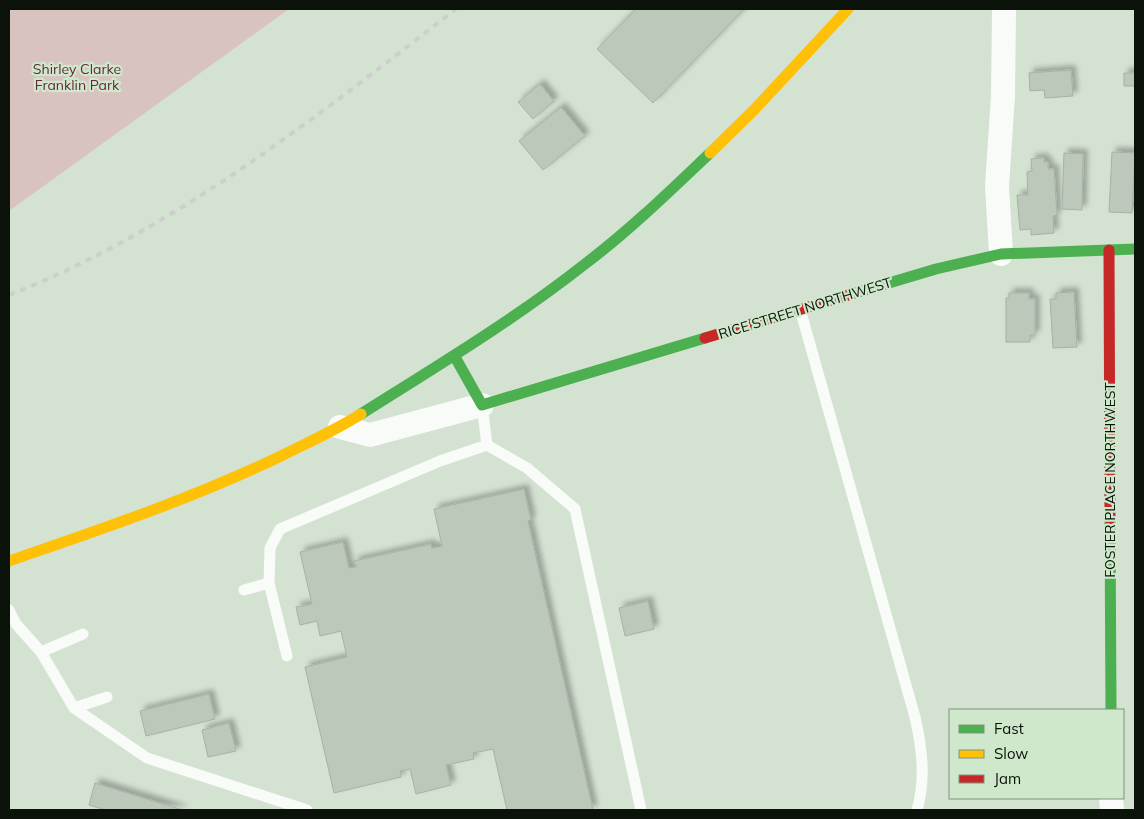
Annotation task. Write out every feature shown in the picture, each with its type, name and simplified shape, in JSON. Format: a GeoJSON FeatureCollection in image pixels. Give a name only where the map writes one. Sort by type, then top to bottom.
{"type":"FeatureCollection","features":[{"type":"Feature","properties":{"kind":"street"},"geometry":{"type":"LineString","coordinates":[[9,560],[142,516],[247,472],[340,427],[494,331],[586,264],[652,208],[754,110],[848,9]]}},
{"type":"Feature","properties":{"kind":"street"},"geometry":{"type":"LineString","coordinates":[[1001,254],[997,186],[1003,96],[1004,9]]}},
{"type":"Feature","properties":{"kind":"street","name":"RICE STREET NORTHWEST"},"geometry":{"type":"LineString","coordinates":[[340,427],[370,435],[482,405],[936,269],[1001,254],[1135,249]]}},
{"type":"Feature","properties":{"kind":"street","name":"FOSTER PLACE NORTHWEST"},"geometry":{"type":"LineString","coordinates":[[1109,250],[1111,709]]}},
{"type":"Feature","properties":{"kind":"street"},"geometry":{"type":"LineString","coordinates":[[455,356],[482,405]]}},
{"type":"Feature","properties":{"kind":"lane"},"geometry":{"type":"LineString","coordinates":[[800,309],[916,717],[922,759],[922,781],[917,810]]}},
{"type":"Feature","properties":{"kind":"lane"},"geometry":{"type":"LineString","coordinates":[[482,405],[487,445]]}},
{"type":"Feature","properties":{"kind":"lane"},"geometry":{"type":"LineString","coordinates":[[288,656],[270,584],[270,548],[280,529],[440,462],[487,445],[527,468],[575,509],[641,810]]}},
{"type":"Feature","properties":{"kind":"lane"},"geometry":{"type":"LineString","coordinates":[[244,590],[270,584]]}},
{"type":"Feature","properties":{"kind":"lane"},"geometry":{"type":"LineString","coordinates":[[9,610],[16,624],[41,652],[74,708],[148,758],[308,810]]}},
{"type":"Feature","properties":{"kind":"lane"},"geometry":{"type":"LineString","coordinates":[[41,652],[83,634]]}},
{"type":"Feature","properties":{"kind":"lane"},"geometry":{"type":"LineString","coordinates":[[74,708],[107,697]]}},
{"type":"Feature","properties":{"kind":"green space","name":"Shirley Clarke Franklin Park"},"geometry":{"type":"Polygon","coordinates":[[[9,9],[289,9],[9,211],[9,9]]]}},
{"type":"Feature","properties":{"kind":"building"},"geometry":{"type":"Polygon","coordinates":[[[636,9],[744,9],[653,103],[597,49],[636,9]]]}},
{"type":"Feature","properties":{"kind":"building"},"geometry":{"type":"Polygon","coordinates":[[[1071,70],[1073,96],[1045,98],[1044,90],[1030,91],[1029,73],[1071,70]]]}},
{"type":"Feature","properties":{"kind":"building"},"geometry":{"type":"Polygon","coordinates":[[[1124,73],[1135,73],[1135,86],[1124,86],[1124,73]]]}},
{"type":"Feature","properties":{"kind":"building"},"geometry":{"type":"Polygon","coordinates":[[[540,84],[554,101],[533,119],[518,102],[540,84]]]}},
{"type":"Feature","properties":{"kind":"building"},"geometry":{"type":"Polygon","coordinates":[[[561,107],[585,136],[543,170],[519,141],[561,107]]]}},
{"type":"Feature","properties":{"kind":"building"},"geometry":{"type":"Polygon","coordinates":[[[1112,152],[1135,153],[1132,213],[1109,212],[1112,152]]]}},
{"type":"Feature","properties":{"kind":"building"},"geometry":{"type":"Polygon","coordinates":[[[1064,153],[1083,154],[1082,210],[1062,209],[1064,153]]]}},
{"type":"Feature","properties":{"kind":"building"},"geometry":{"type":"Polygon","coordinates":[[[1044,158],[1044,162],[1048,162],[1048,169],[1054,169],[1057,215],[1053,216],[1054,233],[1031,235],[1031,229],[1020,230],[1017,195],[1028,195],[1027,172],[1032,171],[1031,159],[1044,158]]]}},
{"type":"Feature","properties":{"kind":"building"},"geometry":{"type":"Polygon","coordinates":[[[1074,292],[1077,347],[1053,348],[1050,299],[1056,299],[1056,293],[1074,292]]]}},
{"type":"Feature","properties":{"kind":"building"},"geometry":{"type":"Polygon","coordinates":[[[1009,293],[1029,293],[1029,299],[1035,299],[1035,335],[1030,335],[1030,342],[1006,342],[1006,298],[1009,298],[1009,293]]]}},
{"type":"Feature","properties":{"kind":"building"},"geometry":{"type":"Polygon","coordinates":[[[524,489],[531,520],[528,521],[593,810],[507,810],[493,749],[473,753],[474,759],[446,765],[451,785],[416,794],[410,769],[400,771],[401,777],[334,793],[305,667],[347,657],[341,631],[320,636],[317,621],[300,625],[296,607],[312,604],[300,552],[343,542],[349,568],[356,567],[354,561],[431,544],[432,548],[442,546],[434,509],[524,489]]]}},
{"type":"Feature","properties":{"kind":"building"},"geometry":{"type":"Polygon","coordinates":[[[648,601],[654,629],[625,636],[619,608],[648,601]]]}},
{"type":"Feature","properties":{"kind":"building"},"geometry":{"type":"Polygon","coordinates":[[[209,694],[215,719],[146,736],[140,711],[209,694]]]}},
{"type":"Feature","properties":{"kind":"building"},"geometry":{"type":"Polygon","coordinates":[[[229,723],[236,751],[208,757],[202,730],[229,723]]]}},
{"type":"Feature","properties":{"kind":"building"},"geometry":{"type":"Polygon","coordinates":[[[95,783],[183,810],[106,810],[89,805],[95,783]]]}},
{"type":"Feature","properties":{"kind":"railway"},"geometry":{"type":"LineString","coordinates":[[9,295],[69,269],[128,239],[186,205],[242,168],[351,90],[456,9]]}},
{"type":"Feature","properties":{"kind":"traffic: fast"},"geometry":{"type":"LineString","coordinates":[[361,414],[475,342],[558,285],[634,224],[710,153]]}},
{"type":"Feature","properties":{"kind":"traffic: fast"},"geometry":{"type":"LineString","coordinates":[[852,294],[936,269],[1001,254],[1135,249]]}},
{"type":"Feature","properties":{"kind":"traffic: fast"},"geometry":{"type":"LineString","coordinates":[[455,357],[482,405],[705,338]]}},
{"type":"Feature","properties":{"kind":"traffic: fast"},"geometry":{"type":"LineString","coordinates":[[1110,519],[1111,709]]}},
{"type":"Feature","properties":{"kind":"traffic: slow"},"geometry":{"type":"LineString","coordinates":[[710,153],[754,110],[848,9]]}},
{"type":"Feature","properties":{"kind":"traffic: slow"},"geometry":{"type":"LineString","coordinates":[[9,561],[79,537],[216,485],[283,455],[332,431],[361,414]]}},
{"type":"Feature","properties":{"kind":"traffic: jam"},"geometry":{"type":"LineString","coordinates":[[1109,250],[1110,519]]}},
{"type":"Feature","properties":{"kind":"traffic: jam"},"geometry":{"type":"LineString","coordinates":[[705,338],[852,294]]}}]}
